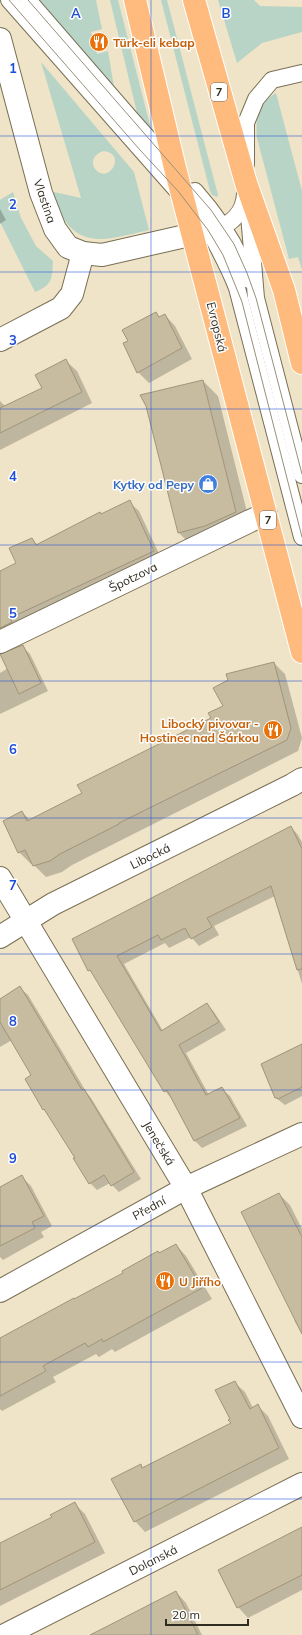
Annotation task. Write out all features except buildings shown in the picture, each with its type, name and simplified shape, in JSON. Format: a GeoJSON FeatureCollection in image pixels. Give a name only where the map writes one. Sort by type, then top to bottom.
{"type":"FeatureCollection","features":[{"type":"Feature","properties":{"kind":"main road","name":"Evropská"},"geometry":{"type":"LineString","coordinates":[[135,0],[175,168],[184,199],[210,230],[266,514],[302,652]]}},
{"type":"Feature","properties":{"kind":"main road","name":"7"},"geometry":{"type":"LineString","coordinates":[[194,0],[246,183],[284,290],[302,363]]}},
{"type":"Feature","properties":{"kind":"street","name":"Vlastina"},"geometry":{"type":"LineString","coordinates":[[0,39],[41,193],[54,229],[68,247],[83,253],[102,255],[210,230]]}},
{"type":"Feature","properties":{"kind":"street"},"geometry":{"type":"LineString","coordinates":[[0,340],[60,308],[72,294],[83,253]]}},
{"type":"Feature","properties":{"kind":"street","name":"Špotzova"},"geometry":{"type":"LineString","coordinates":[[0,642],[266,514]]}},
{"type":"Feature","properties":{"kind":"street","name":"Libocká"},"geometry":{"type":"LineString","coordinates":[[0,937],[53,904],[302,779]]}},
{"type":"Feature","properties":{"kind":"street","name":"Jenečská"},"geometry":{"type":"LineString","coordinates":[[0,878],[186,1188],[302,1416]]}},
{"type":"Feature","properties":{"kind":"street","name":"Přední"},"geometry":{"type":"LineString","coordinates":[[0,1291],[186,1188],[302,1134]]}},
{"type":"Feature","properties":{"kind":"street","name":"Dolanská"},"geometry":{"type":"LineString","coordinates":[[5,1635],[31,1629],[302,1484]]}},
{"type":"Feature","properties":{"kind":"lane"},"geometry":{"type":"LineString","coordinates":[[9,0],[184,199]]}},
{"type":"Feature","properties":{"kind":"lane"},"geometry":{"type":"LineString","coordinates":[[28,0],[175,168],[210,230],[229,268],[242,302],[302,537]]}},
{"type":"Feature","properties":{"kind":"lane"},"geometry":{"type":"LineString","coordinates":[[256,298],[246,183],[246,124],[256,99],[272,80],[302,73]]}},
{"type":"Feature","properties":{"kind":"lane","name":"Vlastina"},"geometry":{"type":"LineString","coordinates":[[210,230],[237,216],[245,200],[246,183]]}},
{"type":"Feature","properties":{"kind":"lane"},"geometry":{"type":"LineString","coordinates":[[210,230],[240,257],[256,298],[302,475]]}},
{"type":"Feature","properties":{"kind":"green space"},"geometry":{"type":"Polygon","coordinates":[[[38,0],[96,0],[102,29],[91,32],[97,54],[108,51],[114,87],[38,0]]]}},
{"type":"Feature","properties":{"kind":"green space"},"geometry":{"type":"Polygon","coordinates":[[[110,0],[118,0],[151,129],[137,113],[110,0]]]}},
{"type":"Feature","properties":{"kind":"green space"},"geometry":{"type":"Polygon","coordinates":[[[161,0],[167,0],[218,195],[217,197],[212,195],[210,191],[161,0]]]}},
{"type":"Feature","properties":{"kind":"green space"},"geometry":{"type":"Polygon","coordinates":[[[218,0],[254,0],[260,6],[302,7],[302,32],[262,43],[237,63],[218,0]]]}},
{"type":"Feature","properties":{"kind":"green space"},"geometry":{"type":"Polygon","coordinates":[[[41,62],[134,172],[149,230],[124,236],[100,239],[90,238],[79,234],[70,227],[59,213],[54,201],[54,192],[81,198],[41,62]],[[104,151],[94,158],[93,164],[96,170],[101,173],[106,173],[114,167],[114,157],[111,153],[104,151]]]}},
{"type":"Feature","properties":{"kind":"green space"},"geometry":{"type":"Polygon","coordinates":[[[276,93],[302,191],[302,270],[298,257],[289,259],[257,138],[259,112],[266,101],[276,93]]]}},
{"type":"Feature","properties":{"kind":"green space"},"geometry":{"type":"Polygon","coordinates":[[[13,192],[21,218],[36,246],[53,261],[52,276],[48,284],[35,292],[0,222],[0,200],[13,192]]]}},
{"type":"Feature","properties":{"kind":"tram line"},"geometry":{"type":"LineString","coordinates":[[9,0],[140,150],[178,191],[208,230],[223,255],[242,302],[302,537]]}},
{"type":"Feature","properties":{"kind":"tram line"},"geometry":{"type":"LineString","coordinates":[[28,0],[211,210],[234,244],[256,298],[302,474]]}},
{"type":"Feature","properties":{"kind":"place","name":"Türk-eli kebap"},"geometry":{"type":"Point","coordinates":[99,42]}},
{"type":"Feature","properties":{"kind":"place","name":"Kytky od Pepy"},"geometry":{"type":"Point","coordinates":[208,484]}},
{"type":"Feature","properties":{"kind":"place","name":"Libocký pivovar - Hostinec nad Šárkou"},"geometry":{"type":"Point","coordinates":[273,730]}},
{"type":"Feature","properties":{"kind":"place","name":"U Jiřího"},"geometry":{"type":"Point","coordinates":[165,1281]}}]}
